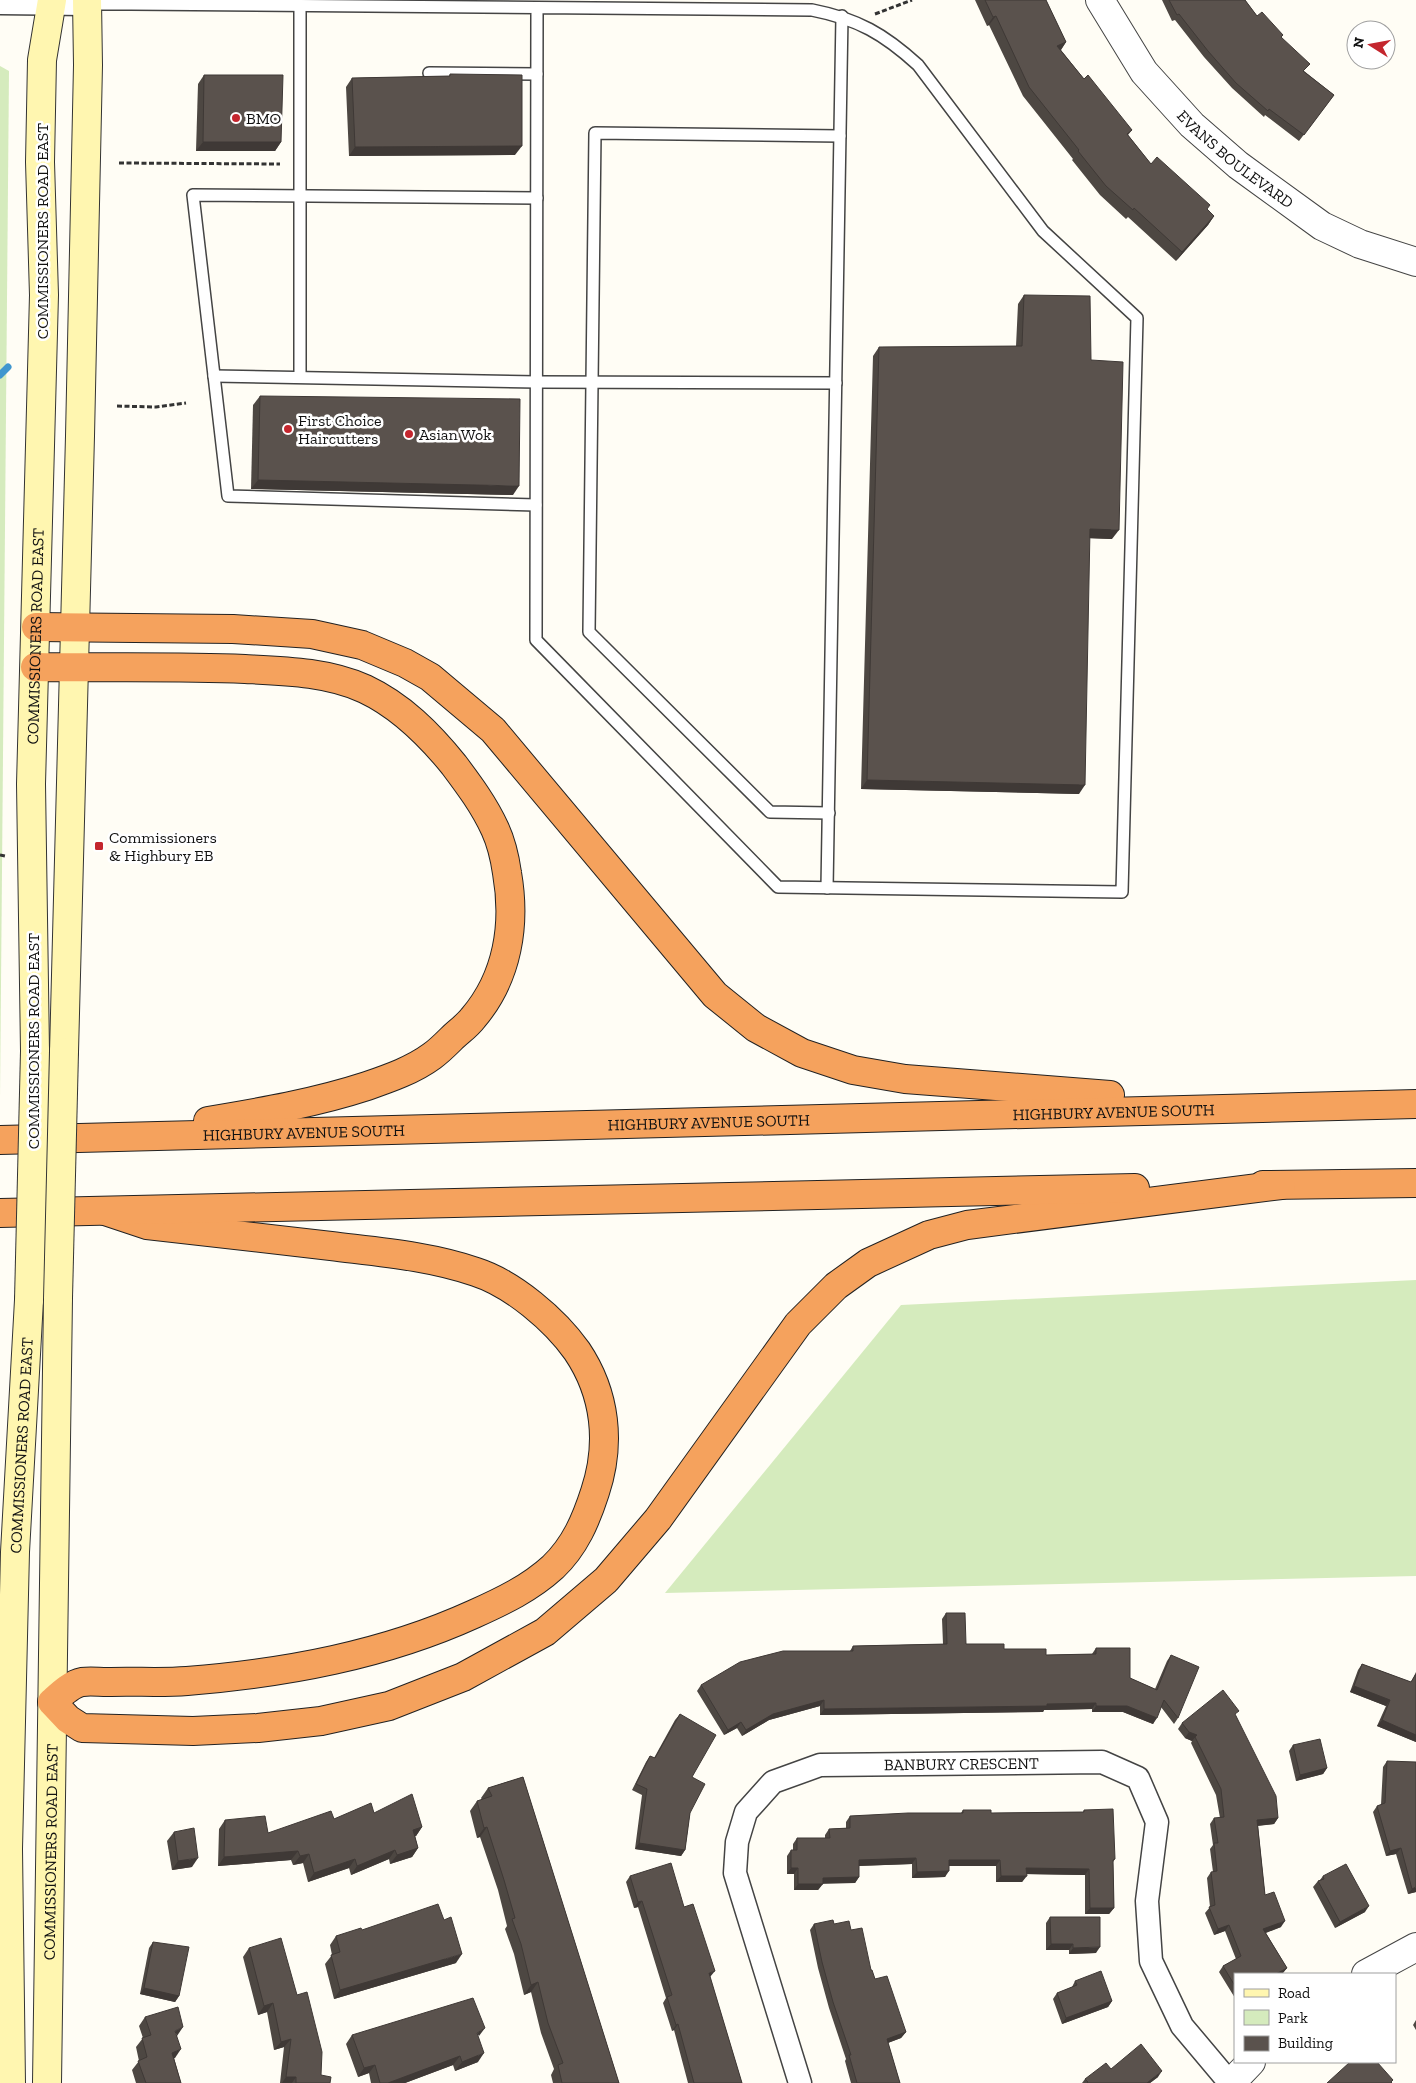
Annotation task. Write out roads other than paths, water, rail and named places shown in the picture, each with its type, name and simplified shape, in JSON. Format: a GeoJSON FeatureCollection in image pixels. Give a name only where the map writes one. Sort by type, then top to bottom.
{"type":"FeatureCollection","features":[{"type":"Feature","properties":{"kind":"highway"},"geometry":{"type":"LineString","coordinates":[[36,627],[233,629],[312,634],[338,638],[377,650],[430,677],[493,730],[714,994],[756,1028],[802,1054],[853,1070],[905,1079],[1251,1106]]}},
{"type":"Feature","properties":{"kind":"highway"},"geometry":{"type":"LineString","coordinates":[[35,667],[219,668],[289,672],[338,679],[365,689],[404,712],[442,750],[482,804],[496,832],[505,862],[512,901],[510,937],[502,966],[490,993],[473,1018],[432,1056],[397,1076],[334,1097],[269,1111],[100,1139]]}},
{"type":"Feature","properties":{"kind":"highway","name":"HIGHBURY AVENUE SOUTH"},"geometry":{"type":"LineString","coordinates":[[0,1140],[100,1139],[1251,1106],[1416,1104]]}},
{"type":"Feature","properties":{"kind":"highway"},"geometry":{"type":"LineString","coordinates":[[0,1213],[1416,1183]]}},
{"type":"Feature","properties":{"kind":"highway"},"geometry":{"type":"LineString","coordinates":[[105,1211],[147,1225],[404,1255],[478,1272],[501,1284],[545,1314],[564,1334],[580,1356],[592,1379],[600,1404],[605,1431],[605,1444],[598,1484],[580,1534],[555,1565],[519,1593],[498,1604],[441,1629],[378,1650],[255,1674],[184,1681],[80,1682],[52,1702],[68,1719],[82,1728],[193,1731],[258,1728],[321,1721],[389,1706],[463,1677],[545,1632],[606,1580],[658,1519],[798,1324],[836,1286],[868,1263],[928,1235],[967,1225],[1281,1185]]}},
{"type":"Feature","properties":{"kind":"main road","name":"COMMISSIONERS ROAD EAST"},"geometry":{"type":"LineString","coordinates":[[11,2083],[8,1849],[11,1703],[15,1552],[29,1300],[35,1051],[31,784],[44,295],[40,162],[42,60],[52,2]]}},
{"type":"Feature","properties":{"kind":"main road","name":"COMMISSIONERS ROAD EAST"},"geometry":{"type":"LineString","coordinates":[[47,2083],[58,1298],[88,65],[87,2]]}},
{"type":"Feature","properties":{"kind":"main road"},"geometry":{"type":"LineString","coordinates":[[11,1703],[52,1702]]}},
{"type":"Feature","properties":{"kind":"street","name":"EVANS BOULEVARD"},"geometry":{"type":"LineString","coordinates":[[1100,0],[1144,72],[1192,125],[1238,165],[1322,226],[1360,244],[1416,262]]}},
{"type":"Feature","properties":{"kind":"street"},"geometry":{"type":"LineString","coordinates":[[0,4],[87,2]]}},
{"type":"Feature","properties":{"kind":"street","name":"BANBURY CRESCENT"},"geometry":{"type":"LineString","coordinates":[[800,2083],[735,1873],[737,1842],[746,1812],[773,1782],[820,1765],[1102,1762],[1138,1778],[1157,1822],[1146,1901],[1151,1961],[1182,2026],[1231,2083]]}},
{"type":"Feature","properties":{"kind":"street"},"geometry":{"type":"LineString","coordinates":[[1368,1973],[1416,1947]]}},
{"type":"Feature","properties":{"kind":"street"},"geometry":{"type":"LineString","coordinates":[[1231,2083],[1251,2063]]}},
{"type":"Feature","properties":{"kind":"lane"},"geometry":{"type":"LineString","coordinates":[[87,2],[300,6],[812,10],[842,16],[880,35],[901,49],[918,65],[1043,231],[1137,318],[1122,892],[778,887],[536,640],[537,8]]}},
{"type":"Feature","properties":{"kind":"lane"},"geometry":{"type":"LineString","coordinates":[[300,6],[300,377]]}},
{"type":"Feature","properties":{"kind":"lane"},"geometry":{"type":"LineString","coordinates":[[827,888],[842,16]]}},
{"type":"Feature","properties":{"kind":"lane"},"geometry":{"type":"LineString","coordinates":[[429,72],[537,74]]}},
{"type":"Feature","properties":{"kind":"lane"},"geometry":{"type":"LineString","coordinates":[[829,813],[770,812],[589,632],[595,133],[840,136]]}},
{"type":"Feature","properties":{"kind":"lane"},"geometry":{"type":"LineString","coordinates":[[536,504],[228,496],[193,196],[537,198]]}},
{"type":"Feature","properties":{"kind":"lane"},"geometry":{"type":"LineString","coordinates":[[214,376],[592,383],[836,383]]}},
{"type":"Feature","properties":{"kind":"waterway"},"geometry":{"type":"LineString","coordinates":[[0,375],[8,367]]}},
{"type":"Feature","properties":{"kind":"place","name":"BMO"},"geometry":{"type":"Point","coordinates":[236,118]}},
{"type":"Feature","properties":{"kind":"place","name":"First Choice Haircutters"},"geometry":{"type":"Point","coordinates":[288,429]}},
{"type":"Feature","properties":{"kind":"place","name":"Asian Wok"},"geometry":{"type":"Point","coordinates":[409,434]}},
{"type":"Feature","properties":{"kind":"place","name":"Commissioners & Highbury EB"},"geometry":{"type":"Point","coordinates":[99,846]}}]}
